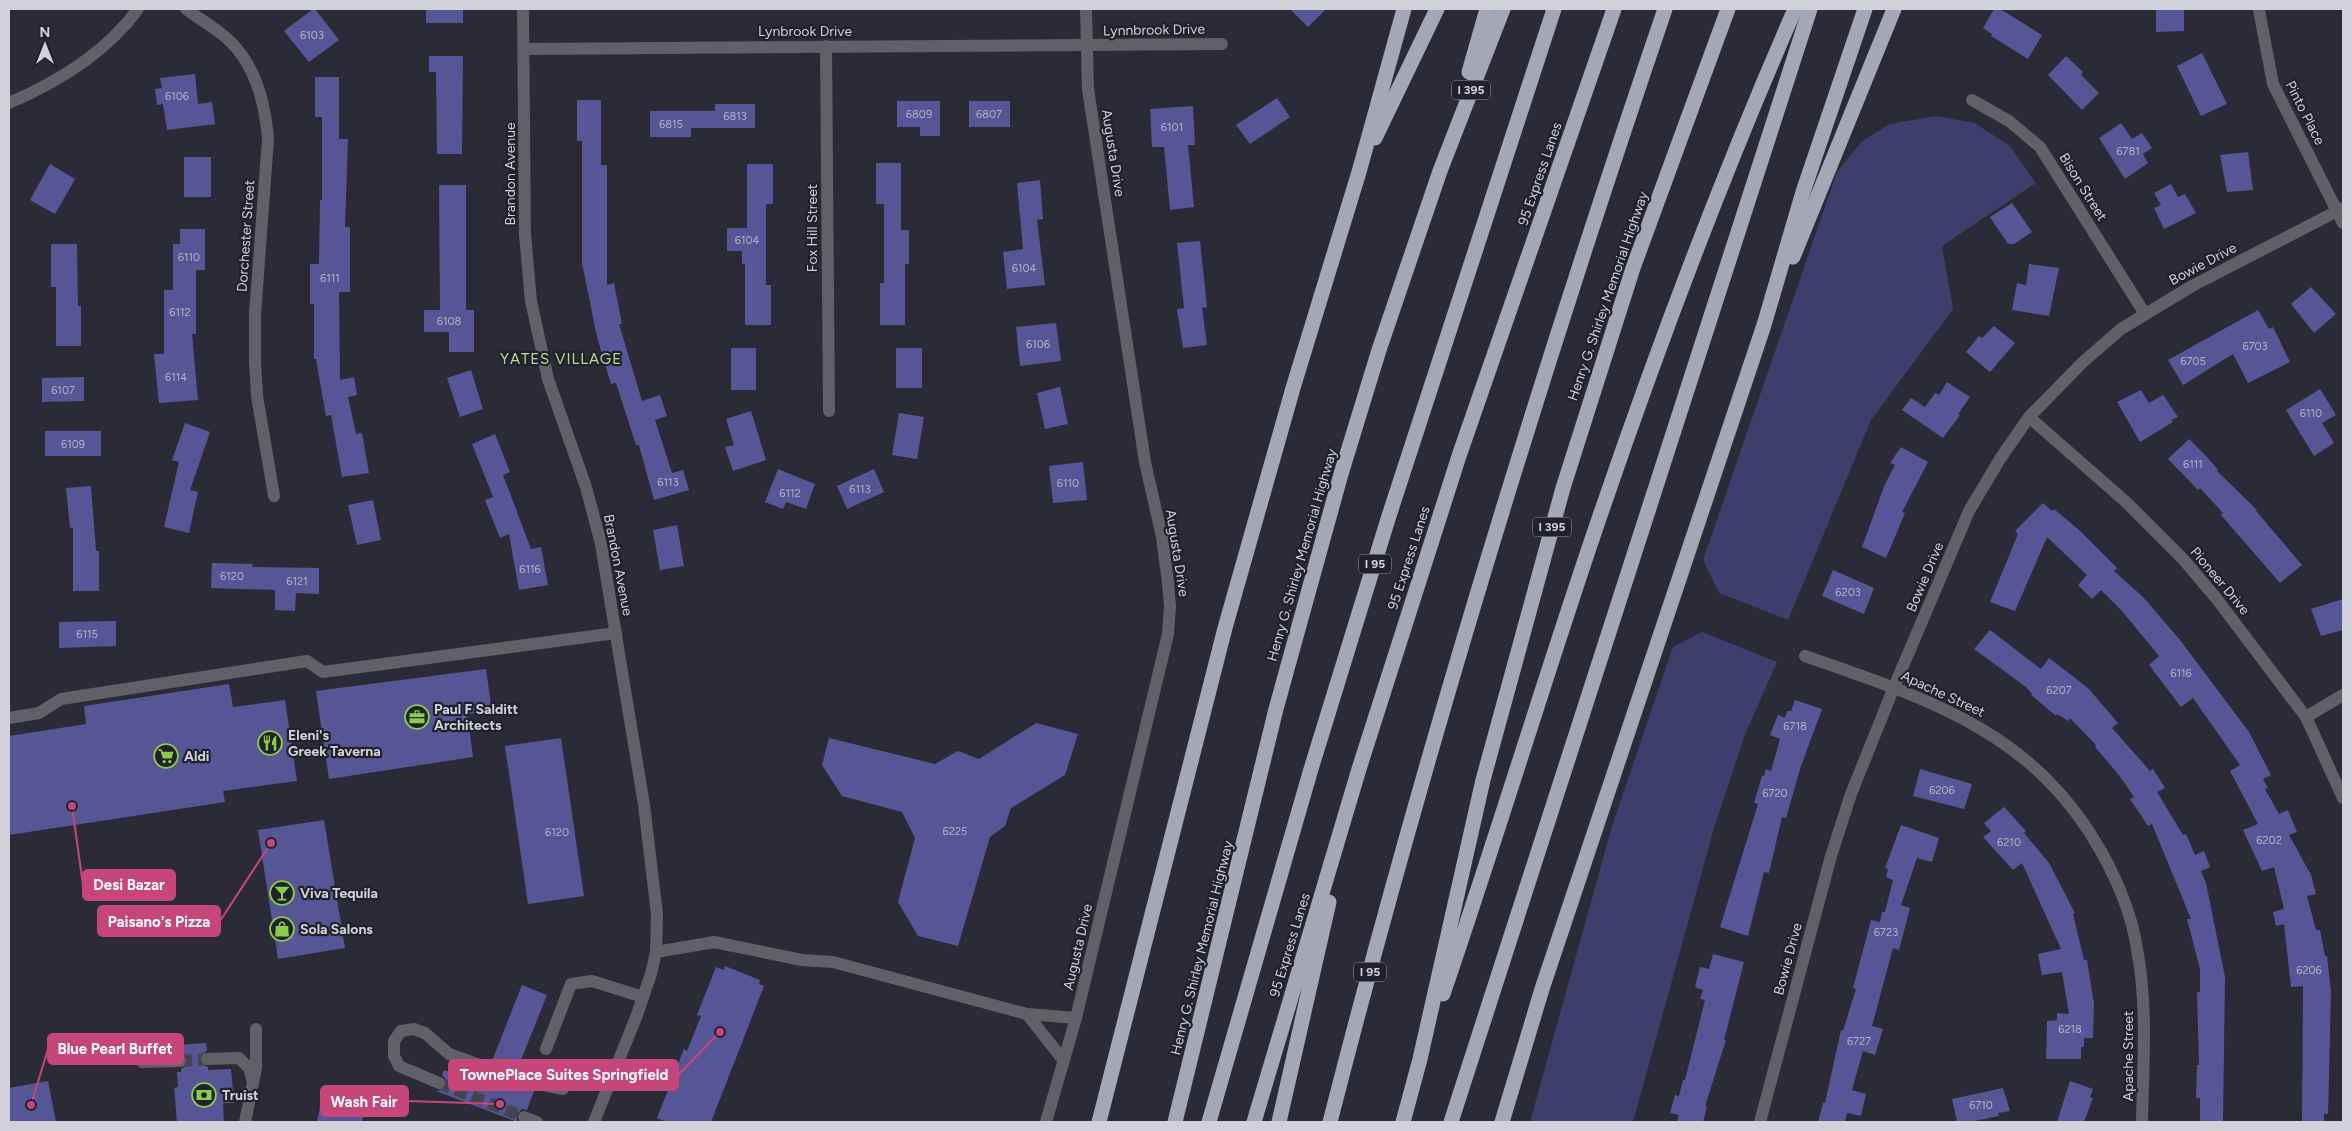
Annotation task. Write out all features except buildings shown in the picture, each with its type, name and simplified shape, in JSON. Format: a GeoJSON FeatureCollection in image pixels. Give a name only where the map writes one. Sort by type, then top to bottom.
{"type":"FeatureCollection","features":[{"type":"Feature","properties":{"kind":"highway"},"geometry":{"type":"LineString","coordinates":[[1359,172],[1437,9]]}},
{"type":"Feature","properties":{"kind":"highway"},"geometry":{"type":"LineString","coordinates":[[1440,171],[1487,9]]}},
{"type":"Feature","properties":{"kind":"highway","name":"Henry G. Shirley Memorial Highway"},"geometry":{"type":"LineString","coordinates":[[1175,1122],[1304,601],[1379,350],[1440,171],[1502,9]]}},
{"type":"Feature","properties":{"kind":"highway","name":"I 95"},"geometry":{"type":"LineString","coordinates":[[1209,1122],[1311,770],[1388,519],[1554,9]]}},
{"type":"Feature","properties":{"kind":"highway","name":"95 Express Lanes"},"geometry":{"type":"LineString","coordinates":[[1254,1122],[1359,770],[1459,456],[1614,9]]}},
{"type":"Feature","properties":{"kind":"highway","name":"I 95"},"geometry":{"type":"LineString","coordinates":[[1330,1122],[1417,802],[1496,531],[1560,324],[1666,9]]}},
{"type":"Feature","properties":{"kind":"highway","name":"Henry G. Shirley Memorial Highway"},"geometry":{"type":"LineString","coordinates":[[1403,1122],[1420,1059],[1483,780],[1526,618],[1564,488],[1633,268],[1728,9]]}},
{"type":"Feature","properties":{"kind":"highway"},"geometry":{"type":"LineString","coordinates":[[1420,1059],[1477,896],[1588,553],[1628,439],[1710,212],[1795,9]]}},
{"type":"Feature","properties":{"kind":"highway"},"geometry":{"type":"LineString","coordinates":[[1451,1122],[1483,1019],[1568,766],[1810,9]]}},
{"type":"Feature","properties":{"kind":"highway"},"geometry":{"type":"LineString","coordinates":[[1502,1122],[1520,1055],[1764,325],[1803,192],[1865,9]]}},
{"type":"Feature","properties":{"kind":"highway"},"geometry":{"type":"LineString","coordinates":[[1764,325],[1894,9]]}},
{"type":"Feature","properties":{"kind":"highway"},"geometry":{"type":"LineString","coordinates":[[1100,1122],[1225,628],[1293,388],[1359,172],[1403,10]]}},
{"type":"Feature","properties":{"kind":"highway"},"geometry":{"type":"LineString","coordinates":[[1279,1122],[1359,770]]}},
{"type":"Feature","properties":{"kind":"street"},"geometry":{"type":"LineString","coordinates":[[9,103],[40,90],[95,54],[121,29],[138,9]]}},
{"type":"Feature","properties":{"kind":"street","name":"Dorchester Street"},"geometry":{"type":"LineString","coordinates":[[186,9],[225,37],[244,59],[258,85],[266,114],[268,140],[255,315],[254,362],[257,396],[274,496]]}},
{"type":"Feature","properties":{"kind":"street","name":"Brandon Avenue"},"geometry":{"type":"LineString","coordinates":[[523,9],[525,234],[531,301],[548,379],[586,487],[601,544],[654,880],[657,914],[656,952],[643,997],[594,1122]]}},
{"type":"Feature","properties":{"kind":"street","name":"Augusta Drive"},"geometry":{"type":"LineString","coordinates":[[1046,1122],[1076,1018],[1168,634],[1170,606],[1162,537],[1145,462],[1088,89],[1086,9]]}},
{"type":"Feature","properties":{"kind":"street","name":"Pinto Place"},"geometry":{"type":"LineString","coordinates":[[2259,10],[2273,84],[2340,209],[2343,223]]}},
{"type":"Feature","properties":{"kind":"street","name":"Lynnbrook Drive"},"geometry":{"type":"LineString","coordinates":[[1087,45],[1222,44]]}},
{"type":"Feature","properties":{"kind":"street","name":"Lynbrook Drive"},"geometry":{"type":"LineString","coordinates":[[524,49],[1087,45]]}},
{"type":"Feature","properties":{"kind":"street","name":"Fox Hill Street"},"geometry":{"type":"LineString","coordinates":[[826,46],[829,411]]}},
{"type":"Feature","properties":{"kind":"street","name":"Bison Street"},"geometry":{"type":"LineString","coordinates":[[1972,100],[2009,121],[2040,147],[2145,314]]}},
{"type":"Feature","properties":{"kind":"street","name":"Bowie Drive"},"geometry":{"type":"LineString","coordinates":[[1760,1122],[1831,856],[1851,794],[1969,511],[2000,459],[2029,418],[2083,362],[2121,329],[2192,286],[2340,209]]}},
{"type":"Feature","properties":{"kind":"street","name":"Pioneer Drive"},"geometry":{"type":"LineString","coordinates":[[2029,418],[2126,502],[2183,559],[2257,650],[2306,717],[2343,798]]}},
{"type":"Feature","properties":{"kind":"street"},"geometry":{"type":"LineString","coordinates":[[9,718],[39,713],[61,699],[307,662],[323,672],[616,633]]}},
{"type":"Feature","properties":{"kind":"street","name":"Apache Street"},"geometry":{"type":"LineString","coordinates":[[1805,656],[1894,687],[1963,717],[2021,755],[2050,782],[2072,807],[2092,837],[2120,893],[2137,947],[2142,979],[2144,1024],[2142,1122]]}},
{"type":"Feature","properties":{"kind":"street"},"geometry":{"type":"LineString","coordinates":[[2306,717],[2343,695]]}},
{"type":"Feature","properties":{"kind":"street"},"geometry":{"type":"LineString","coordinates":[[656,952],[714,942],[802,960],[833,962],[1027,1014],[1076,1018]]}},
{"type":"Feature","properties":{"kind":"street"},"geometry":{"type":"LineString","coordinates":[[546,1049],[571,984],[592,981],[643,997]]}},
{"type":"Feature","properties":{"kind":"street"},"geometry":{"type":"LineString","coordinates":[[1027,1014],[1064,1061]]}},
{"type":"Feature","properties":{"kind":"street"},"geometry":{"type":"LineString","coordinates":[[439,1083],[399,1066],[394,1056],[393,1046],[396,1037],[401,1031],[414,1028],[422,1030],[449,1054],[524,1081],[563,1089]]}},
{"type":"Feature","properties":{"kind":"street"},"geometry":{"type":"LineString","coordinates":[[245,1122],[256,1068],[256,1029]]}},
{"type":"Feature","properties":{"kind":"street"},"geometry":{"type":"LineString","coordinates":[[207,1059],[238,1058],[249,1068],[254,1084]]}},
{"type":"Feature","properties":{"kind":"street"},"geometry":{"type":"LineString","coordinates":[[142,1062],[180,1061]]}},
{"type":"Feature","properties":{"kind":"street"},"geometry":{"type":"LineString","coordinates":[[524,1117],[537,1122]]}},
{"type":"Feature","properties":{"kind":"shaded area"},"geometry":{"type":"Polygon","coordinates":[[[1936,116],[1975,123],[2010,146],[2036,183],[1942,246],[1953,309],[1871,420],[1788,620],[1719,593],[1703,560],[1837,172],[1862,141],[1890,124],[1936,116]]]}},
{"type":"Feature","properties":{"kind":"shaded area"},"geometry":{"type":"Polygon","coordinates":[[[1702,632],[1777,662],[1746,732],[1714,828],[1633,1122],[1530,1122],[1612,826],[1673,647],[1702,632]]]}},
{"type":"Feature","properties":{"kind":"tunnel"},"geometry":{"type":"LineString","coordinates":[[180,1061],[207,1059]]}},
{"type":"Feature","properties":{"kind":"tunnel"},"geometry":{"type":"LineString","coordinates":[[439,1083],[524,1117]]}},
{"type":"Feature","properties":{"kind":"place","name":"Paul F Salditt Architects"},"geometry":{"type":"Point","coordinates":[417,717]}},
{"type":"Feature","properties":{"kind":"place","name":"Eleni's Greek Taverna"},"geometry":{"type":"Point","coordinates":[270,743]}},
{"type":"Feature","properties":{"kind":"place","name":"Aldi"},"geometry":{"type":"Point","coordinates":[166,756]}},
{"type":"Feature","properties":{"kind":"place","name":"Desi Bazar"},"geometry":{"type":"Point","coordinates":[72,806]}},
{"type":"Feature","properties":{"kind":"place","name":"Paisano's Pizza"},"geometry":{"type":"Point","coordinates":[271,843]}},
{"type":"Feature","properties":{"kind":"place","name":"Viva Tequila"},"geometry":{"type":"Point","coordinates":[282,893]}},
{"type":"Feature","properties":{"kind":"place","name":"Sola Salons"},"geometry":{"type":"Point","coordinates":[282,929]}},
{"type":"Feature","properties":{"kind":"place","name":"TownePlace Suites Springfield"},"geometry":{"type":"Point","coordinates":[720,1032]}},
{"type":"Feature","properties":{"kind":"place","name":"Truist"},"geometry":{"type":"Point","coordinates":[204,1095]}},
{"type":"Feature","properties":{"kind":"place","name":"Wash Fair"},"geometry":{"type":"Point","coordinates":[500,1104]}},
{"type":"Feature","properties":{"kind":"place","name":"Blue Pearl Buffet"},"geometry":{"type":"Point","coordinates":[31,1105]}},
{"type":"Feature","properties":{"kind":"district","name":"YATES VILLAGE"},"geometry":{"type":"Point","coordinates":[561,359]}}]}
